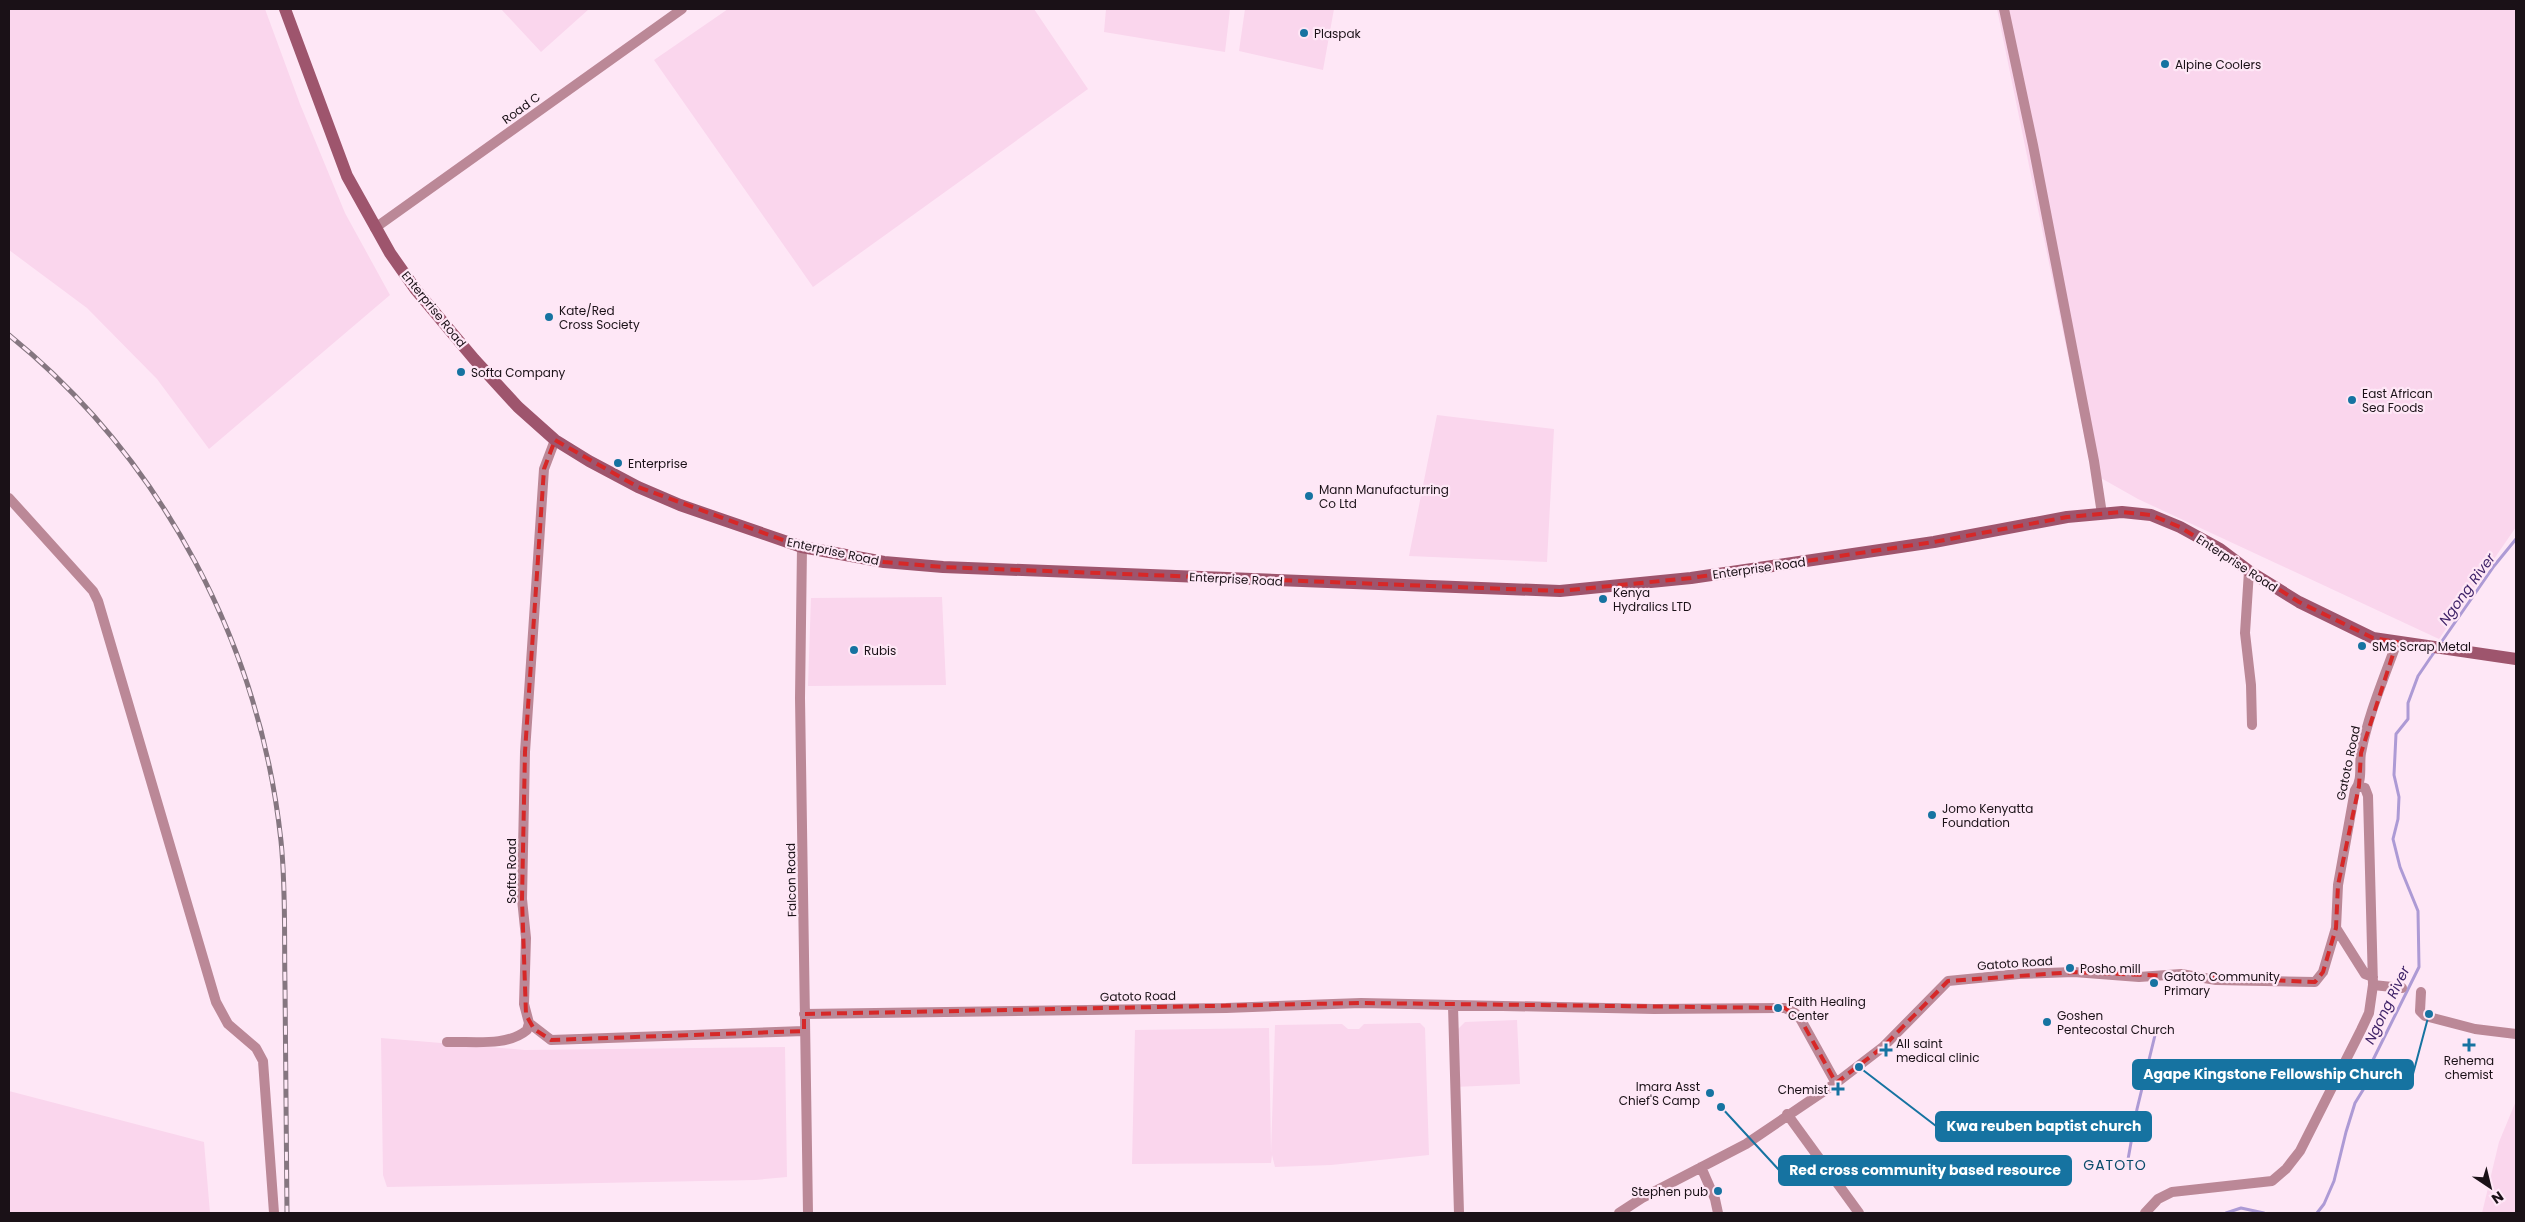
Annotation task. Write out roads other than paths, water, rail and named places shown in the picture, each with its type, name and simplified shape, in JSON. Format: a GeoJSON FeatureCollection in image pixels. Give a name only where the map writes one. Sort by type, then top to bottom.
{"type":"FeatureCollection","features":[{"type":"Feature","properties":{"kind":"main road","name":"Enterprise Road"},"geometry":{"type":"LineString","coordinates":[[285,9],[347,176],[375,228],[416,290],[474,359],[518,407],[555,440],[589,461],[638,487],[680,505],[802,546],[884,562],[943,567],[1560,591],[1691,578],[1934,542],[2066,517],[2122,512],[2151,515],[2180,526],[2220,549],[2249,571],[2299,602],[2373,638],[2516,659]]}},
{"type":"Feature","properties":{"kind":"street","name":"Road C"},"geometry":{"type":"LineString","coordinates":[[375,228],[682,9]]}},
{"type":"Feature","properties":{"kind":"street"},"geometry":{"type":"LineString","coordinates":[[2004,9],[2037,164],[2094,461],[2102,514]]}},
{"type":"Feature","properties":{"kind":"street","name":"Softa Road"},"geometry":{"type":"LineString","coordinates":[[528,1023],[524,1004],[526,938],[522,899],[525,752],[544,469],[555,440]]}},
{"type":"Feature","properties":{"kind":"street"},"geometry":{"type":"LineString","coordinates":[[9,498],[98,601],[216,1002],[228,1024],[256,1048],[263,1061],[274,1213]]}},
{"type":"Feature","properties":{"kind":"street","name":"Falcon Road"},"geometry":{"type":"LineString","coordinates":[[802,546],[800,698],[808,1213]]}},
{"type":"Feature","properties":{"kind":"street"},"geometry":{"type":"LineString","coordinates":[[2249,571],[2245,633],[2252,725]]}},
{"type":"Feature","properties":{"kind":"street","name":"Gatoto Road"},"geometry":{"type":"LineString","coordinates":[[1619,1213],[1642,1198],[1746,1144],[1836,1082],[1883,1047],[1948,981],[2019,974],[2074,972],[2139,977],[2181,974],[2216,980],[2315,982],[2323,972],[2336,928],[2338,885],[2355,790],[2359,786],[2363,745],[2372,711],[2397,642]]}},
{"type":"Feature","properties":{"kind":"street"},"geometry":{"type":"LineString","coordinates":[[2145,1213],[2164,1194],[2272,1181],[2286,1170],[2300,1151],[2361,1030],[2369,1013],[2373,981],[2368,796],[2365,788],[2359,786]]}},
{"type":"Feature","properties":{"kind":"street"},"geometry":{"type":"LineString","coordinates":[[2336,928],[2365,974],[2373,981],[2402,988]]}},
{"type":"Feature","properties":{"kind":"street"},"geometry":{"type":"LineString","coordinates":[[2421,992],[2420,1011],[2424,1016],[2475,1029],[2516,1034]]}},
{"type":"Feature","properties":{"kind":"street","name":"Gatoto Road"},"geometry":{"type":"LineString","coordinates":[[804,1014],[1226,1008],[1361,1003],[1453,1006],[1785,1008],[1795,1012],[1801,1020],[1836,1082]]}},
{"type":"Feature","properties":{"kind":"street"},"geometry":{"type":"LineString","coordinates":[[1453,1006],[1459,1213]]}},
{"type":"Feature","properties":{"kind":"street"},"geometry":{"type":"LineString","coordinates":[[447,1042],[509,1040],[527,1030],[528,1023],[551,1040],[804,1031]]}},
{"type":"Feature","properties":{"kind":"street"},"geometry":{"type":"LineString","coordinates":[[1787,1114],[1859,1213]]}},
{"type":"Feature","properties":{"kind":"street"},"geometry":{"type":"LineString","coordinates":[[1701,1167],[1715,1199],[1718,1213]]}},
{"type":"Feature","properties":{"kind":"waterway","name":"Ngong River"},"geometry":{"type":"LineString","coordinates":[[2440,644],[2494,566],[2516,539]]}},
{"type":"Feature","properties":{"kind":"waterway","name":"Ngong River"},"geometry":{"type":"LineString","coordinates":[[2317,1213],[2324,1204],[2334,1181],[2346,1132],[2355,1103],[2363,1090],[2369,1068],[2419,967],[2418,911],[2400,867],[2393,839],[2398,819],[2399,797],[2394,775],[2396,734],[2408,719],[2408,703],[2418,676],[2435,651]]}},
{"type":"Feature","properties":{"kind":"waterway"},"geometry":{"type":"LineString","coordinates":[[2127,1165],[2137,1109],[2157,1027]]}},
{"type":"Feature","properties":{"kind":"waterway","name":"Ngong River"},"geometry":{"type":"LineString","coordinates":[[2226,1213],[2241,1208],[2264,1213]]}},
{"type":"Feature","properties":{"kind":"railway"},"geometry":{"type":"LineString","coordinates":[[9,335],[64,385],[114,439],[157,498],[195,561],[226,628],[251,697],[270,768],[283,859],[287,1213]]}},
{"type":"Feature","properties":{"kind":"place","name":"Plaspak"},"geometry":{"type":"Point","coordinates":[1304,33]}},
{"type":"Feature","properties":{"kind":"place","name":"Alpine Coolers"},"geometry":{"type":"Point","coordinates":[2165,64]}},
{"type":"Feature","properties":{"kind":"place","name":"Kate/Red Cross Society"},"geometry":{"type":"Point","coordinates":[549,317]}},
{"type":"Feature","properties":{"kind":"place","name":"Softa Company"},"geometry":{"type":"Point","coordinates":[461,372]}},
{"type":"Feature","properties":{"kind":"place","name":"East African Sea Foods"},"geometry":{"type":"Point","coordinates":[2352,400]}},
{"type":"Feature","properties":{"kind":"place","name":"Enterprise"},"geometry":{"type":"Point","coordinates":[618,463]}},
{"type":"Feature","properties":{"kind":"place","name":"Mann Manufacturring Co Ltd"},"geometry":{"type":"Point","coordinates":[1309,496]}},
{"type":"Feature","properties":{"kind":"place","name":"Kenya Hydralics LTD"},"geometry":{"type":"Point","coordinates":[1603,599]}},
{"type":"Feature","properties":{"kind":"place","name":"SMS Scrap Metal"},"geometry":{"type":"Point","coordinates":[2362,646]}},
{"type":"Feature","properties":{"kind":"place","name":"Rubis"},"geometry":{"type":"Point","coordinates":[854,650]}},
{"type":"Feature","properties":{"kind":"place","name":"Jomo Kenyatta Foundation"},"geometry":{"type":"Point","coordinates":[1932,815]}},
{"type":"Feature","properties":{"kind":"place","name":"Posho mill"},"geometry":{"type":"Point","coordinates":[2070,968]}},
{"type":"Feature","properties":{"kind":"place","name":"Gatoto Community Primary"},"geometry":{"type":"Point","coordinates":[2154,983]}},
{"type":"Feature","properties":{"kind":"place","name":"Faith Healing Center"},"geometry":{"type":"Point","coordinates":[1778,1008]}},
{"type":"Feature","properties":{"kind":"place","name":"Agape Kingstone Fellowship Church"},"geometry":{"type":"Point","coordinates":[2429,1014]}},
{"type":"Feature","properties":{"kind":"place","name":"Goshen Pentecostal Church"},"geometry":{"type":"Point","coordinates":[2047,1022]}},
{"type":"Feature","properties":{"kind":"place","name":"Rehema chemist"},"geometry":{"type":"Point","coordinates":[2469,1045]}},
{"type":"Feature","properties":{"kind":"place","name":"All saint medical clinic"},"geometry":{"type":"Point","coordinates":[1886,1050]}},
{"type":"Feature","properties":{"kind":"place","name":"Kwa reuben baptist church"},"geometry":{"type":"Point","coordinates":[1859,1067]}},
{"type":"Feature","properties":{"kind":"place","name":"Chemist"},"geometry":{"type":"Point","coordinates":[1838,1089]}},
{"type":"Feature","properties":{"kind":"place","name":"Imara Asst Chief'S Camp"},"geometry":{"type":"Point","coordinates":[1710,1093]}},
{"type":"Feature","properties":{"kind":"place","name":"Red cross community based resource"},"geometry":{"type":"Point","coordinates":[1721,1107]}},
{"type":"Feature","properties":{"kind":"place","name":"Stephen pub"},"geometry":{"type":"Point","coordinates":[1718,1191]}},
{"type":"Feature","properties":{"kind":"district","name":"GATOTO"},"geometry":{"type":"Point","coordinates":[2115,1165]}}]}
